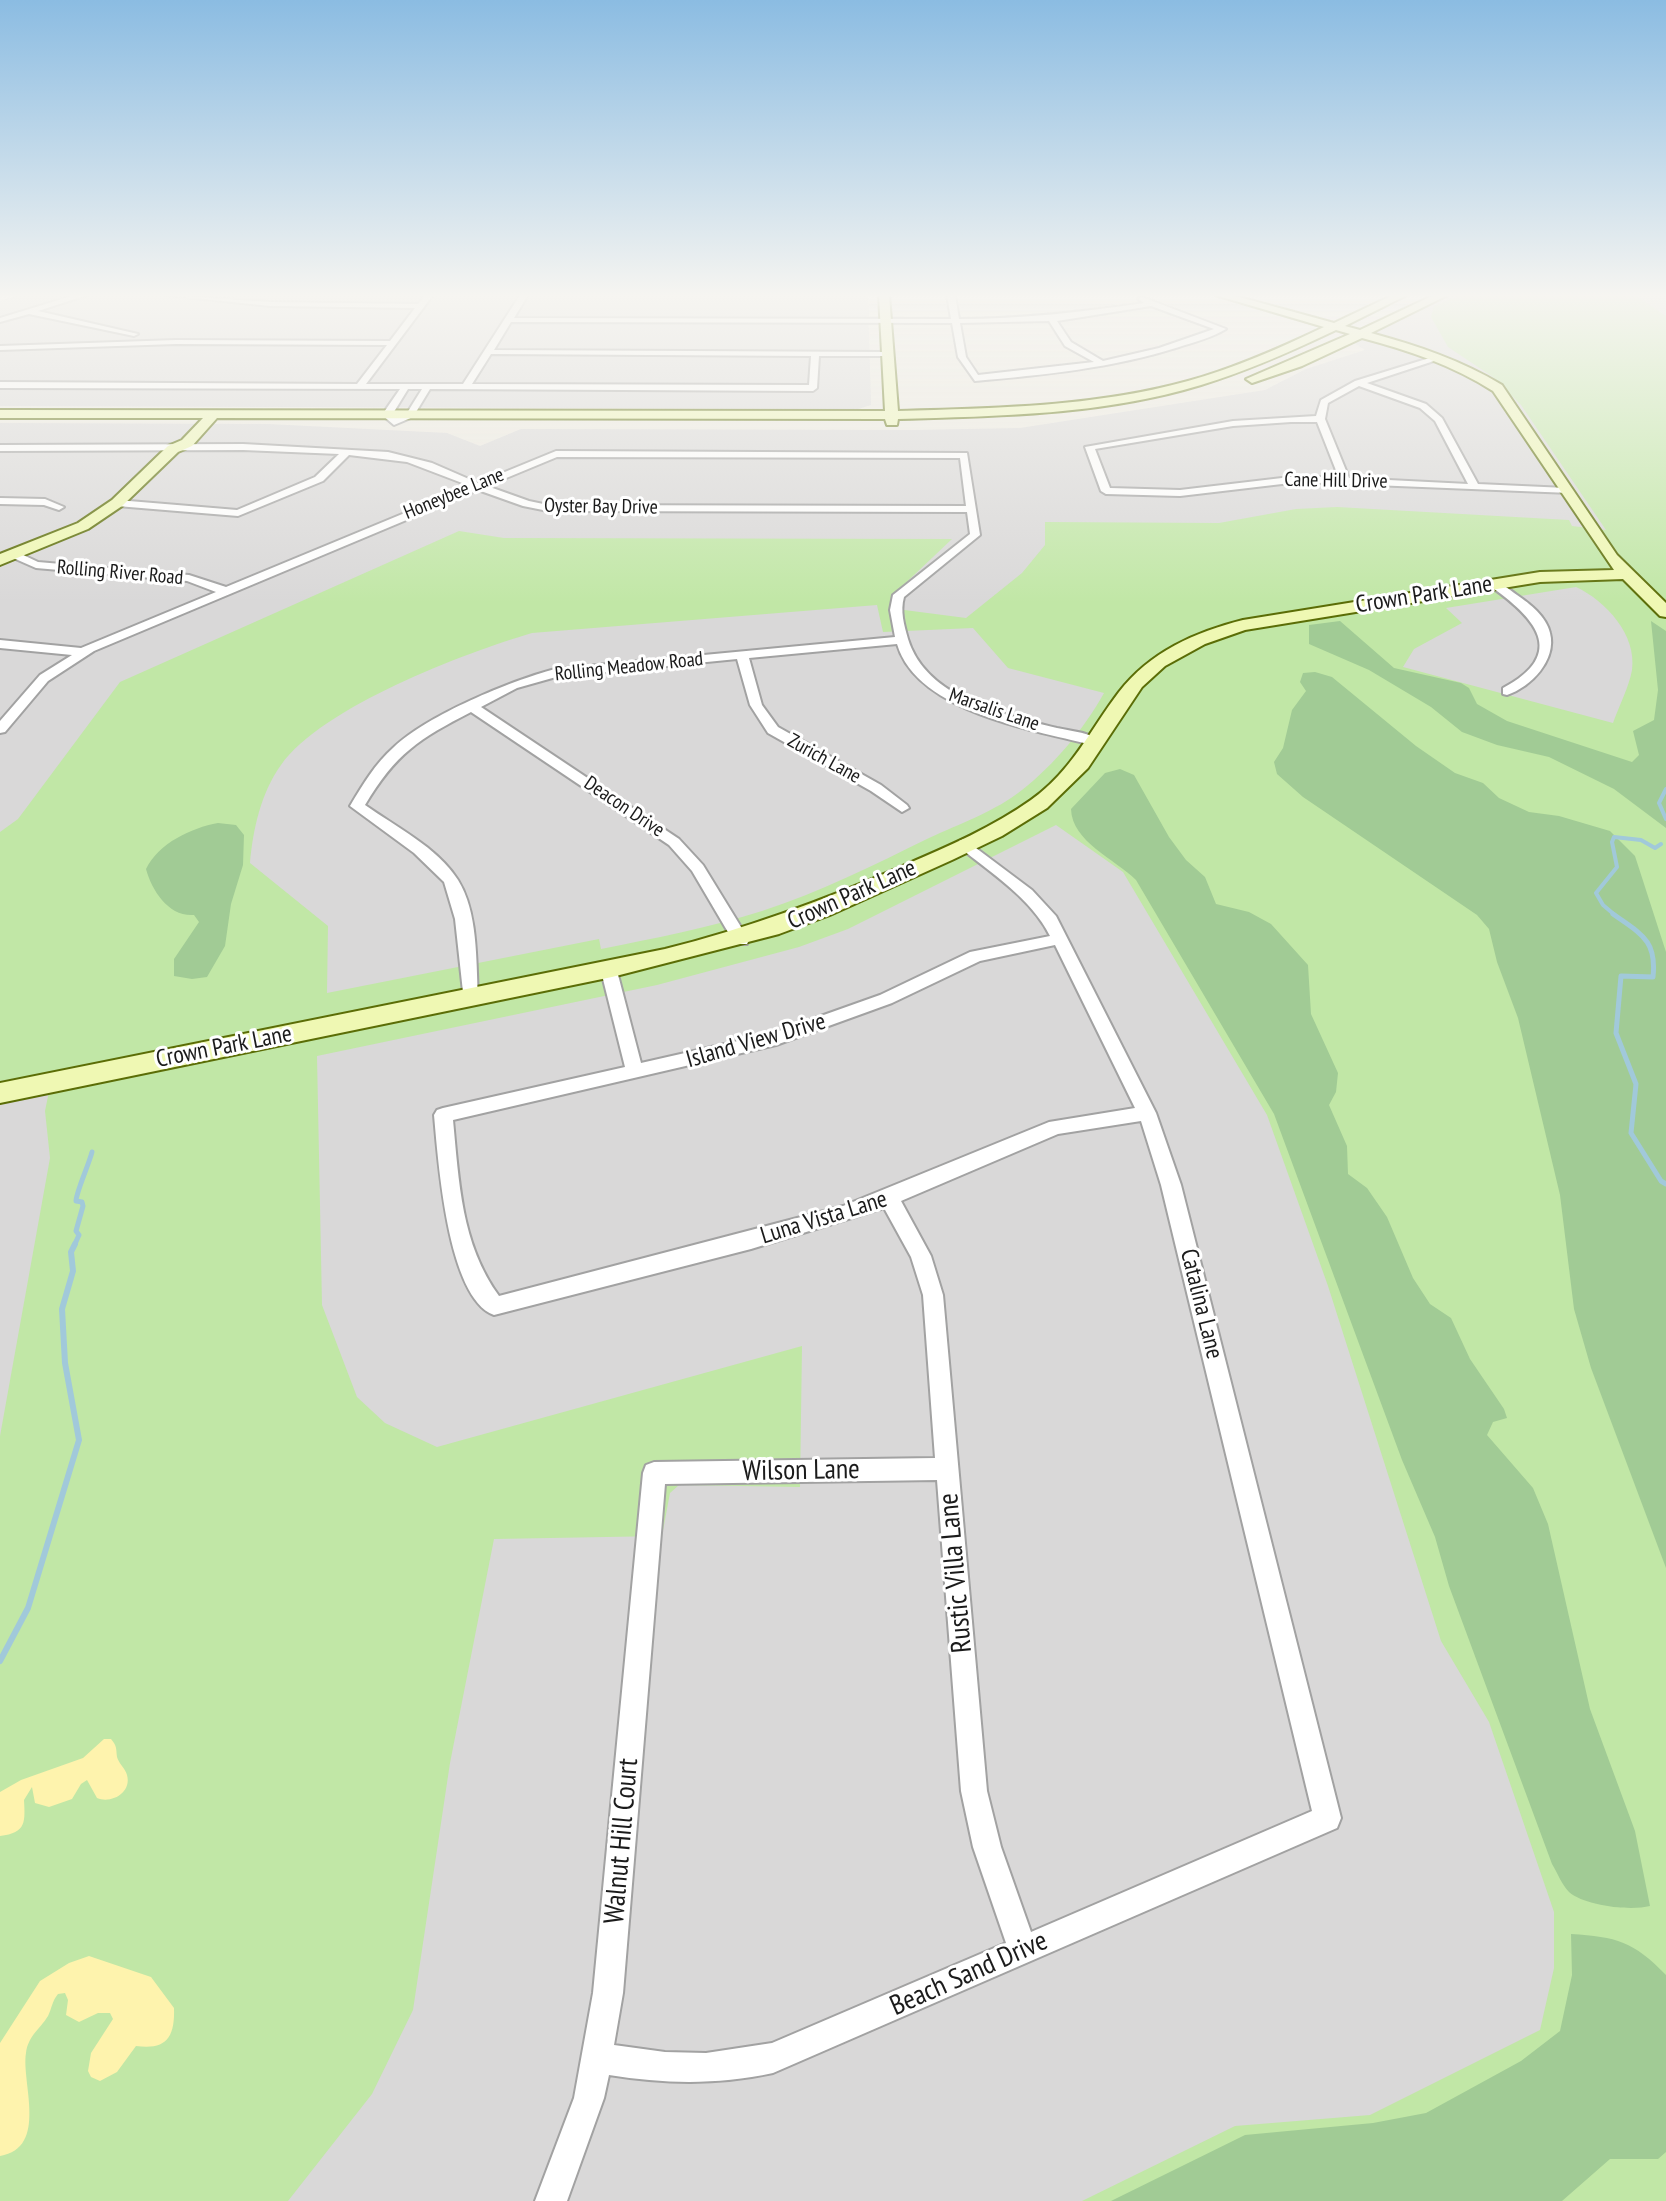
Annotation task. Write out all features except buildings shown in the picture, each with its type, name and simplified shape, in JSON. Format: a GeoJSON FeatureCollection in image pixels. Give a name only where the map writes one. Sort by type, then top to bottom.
{"type":"FeatureCollection","features":[{"type":"Feature","properties":{"kind":"street"},"geometry":{"type":"LineString","coordinates":[[391,419],[401,398]]}},
{"type":"Feature","properties":{"kind":"street"},"geometry":{"type":"LineString","coordinates":[[410,415],[421,398]]}},
{"type":"Feature","properties":{"kind":"street"},"geometry":{"type":"LineString","coordinates":[[890,398],[892,419]]}},
{"type":"Feature","properties":{"kind":"street"},"geometry":{"type":"LineString","coordinates":[[391,419],[410,415],[892,419],[1023,411],[1118,398]]}},
{"type":"Feature","properties":{"kind":"street"},"geometry":{"type":"LineString","coordinates":[[0,414],[301,415],[345,422],[391,419],[1039,418],[1179,398]]}},
{"type":"Feature","properties":{"kind":"street"},"geometry":{"type":"LineString","coordinates":[[1332,398],[1324,402],[1320,419],[1344,479]]}},
{"type":"Feature","properties":{"kind":"street"},"geometry":{"type":"LineString","coordinates":[[1400,398],[1423,406],[1439,420],[1474,486]]}},
{"type":"Feature","properties":{"kind":"street"},"geometry":{"type":"LineString","coordinates":[[1504,398],[1590,529],[1627,574],[1666,612]]}},
{"type":"Feature","properties":{"kind":"street"},"geometry":{"type":"LineString","coordinates":[[173,449],[171,441],[195,415]]}},
{"type":"Feature","properties":{"kind":"street"},"geometry":{"type":"LineString","coordinates":[[8,558],[83,526],[117,503],[173,449],[187,443],[213,415]]}},
{"type":"Feature","properties":{"kind":"street","name":"Cane Hill Drive"},"geometry":{"type":"LineString","coordinates":[[1320,419],[1280,418],[1239,422],[1090,447],[1106,491],[1180,493],[1267,480],[1344,479],[1566,491]]}},
{"type":"Feature","properties":{"kind":"street","name":"Oyster Bay Drive"},"geometry":{"type":"LineString","coordinates":[[0,448],[345,453],[409,459],[508,500],[548,508],[972,509]]}},
{"type":"Feature","properties":{"kind":"street"},"geometry":{"type":"LineString","coordinates":[[117,503],[238,513],[319,479],[345,453]]}},
{"type":"Feature","properties":{"kind":"street","name":"Honeybee Lane"},"geometry":{"type":"LineString","coordinates":[[0,729],[44,678],[83,652],[474,485],[556,454],[964,455]]}},
{"type":"Feature","properties":{"kind":"street","name":"Marsalis Lane"},"geometry":{"type":"LineString","coordinates":[[964,455],[975,535],[899,595],[894,607],[899,640],[907,659],[922,676],[962,703],[1097,742]]}},
{"type":"Feature","properties":{"kind":"street"},"geometry":{"type":"LineString","coordinates":[[0,501],[45,502],[59,507]]}},
{"type":"Feature","properties":{"kind":"street","name":"Rolling River Road"},"geometry":{"type":"LineString","coordinates":[[8,558],[36,565],[189,578],[225,591]]}},
{"type":"Feature","properties":{"kind":"street","name":"Crown Park Lane"},"geometry":{"type":"LineString","coordinates":[[0,1093],[609,971],[741,940],[819,912],[1032,809],[1078,769],[1134,684],[1156,663],[1179,648],[1211,634],[1243,625],[1494,584],[1553,576],[1627,574]]}},
{"type":"Feature","properties":{"kind":"street"},"geometry":{"type":"LineString","coordinates":[[1494,584],[1533,614],[1548,641],[1533,677],[1507,691]]}},
{"type":"Feature","properties":{"kind":"street","name":"Rolling Meadow Road"},"geometry":{"type":"LineString","coordinates":[[470,997],[465,932],[452,882],[424,856],[357,806],[378,771],[401,747],[430,728],[513,685],[555,673],[899,640]]}},
{"type":"Feature","properties":{"kind":"street"},"geometry":{"type":"LineString","coordinates":[[0,644],[83,652]]}},
{"type":"Feature","properties":{"kind":"street","name":"Zurich Lane"},"geometry":{"type":"LineString","coordinates":[[742,656],[756,705],[773,730],[876,788],[902,808]]}},
{"type":"Feature","properties":{"kind":"street","name":"Deacon Drive"},"geometry":{"type":"LineString","coordinates":[[473,707],[636,813],[674,842],[698,868],[741,940]]}},
{"type":"Feature","properties":{"kind":"street","name":"Catalina Lane"},"geometry":{"type":"LineString","coordinates":[[964,844],[1035,902],[1060,939],[1147,1113],[1171,1185],[1327,1818]]}},
{"type":"Feature","properties":{"kind":"street","name":"Island View Drive"},"geometry":{"type":"LineString","coordinates":[[494,1306],[472,1275],[458,1242],[443,1115],[776,1039],[863,1008],[976,956],[1060,939]]}},
{"type":"Feature","properties":{"kind":"street"},"geometry":{"type":"LineString","coordinates":[[609,971],[635,1073]]}},
{"type":"Feature","properties":{"kind":"street","name":"Luna Vista Lane"},"geometry":{"type":"LineString","coordinates":[[494,1306],[787,1231],[889,1198],[1055,1127],[1147,1113]]}},
{"type":"Feature","properties":{"kind":"street","name":"Rustic Villa Lane"},"geometry":{"type":"LineString","coordinates":[[889,1198],[921,1256],[933,1295],[974,1791],[987,1847],[1023,1951]]}},
{"type":"Feature","properties":{"kind":"street","name":"Wilson Lane"},"geometry":{"type":"LineString","coordinates":[[654,1473],[948,1469]]}},
{"type":"Feature","properties":{"kind":"street","name":"Walnut Hill Court"},"geometry":{"type":"LineString","coordinates":[[551,2201],[577,2137],[599,2058],[608,1993],[654,1473]]}},
{"type":"Feature","properties":{"kind":"street","name":"Beach Sand Drive"},"geometry":{"type":"LineString","coordinates":[[599,2058],[676,2070],[708,2070],[762,2061],[804,2046],[1327,1818]]}},
{"type":"Feature","properties":{"kind":"shaded area"},"geometry":{"type":"Polygon","coordinates":[[[0,398],[871,398],[871,405],[858,409],[0,406],[0,398]]]}},
{"type":"Feature","properties":{"kind":"shaded area"},"geometry":{"type":"Polygon","coordinates":[[[1215,398],[1666,398],[1666,2201],[0,2201],[0,423],[268,424],[447,433],[480,446],[521,429],[1020,428],[1215,398]]]}},
{"type":"Feature","properties":{"kind":"green space"},"geometry":{"type":"Polygon","coordinates":[[[1514,398],[1666,398],[1666,2201],[1082,2201],[1235,2126],[1370,2115],[1540,2030],[1554,1968],[1554,1912],[1489,1722],[1441,1641],[1328,1286],[1267,1115],[1123,872],[1056,825],[848,929],[799,947],[657,985],[317,1056],[322,1305],[357,1397],[385,1423],[437,1447],[802,1346],[800,1487],[679,1485],[670,1493],[662,1536],[494,1539],[450,1763],[413,2010],[372,2094],[288,2201],[0,2201],[0,1436],[50,1158],[45,1111],[53,1072],[0,1081],[0,832],[18,819],[120,682],[459,531],[504,538],[952,539],[894,594],[889,608],[966,618],[1022,573],[1045,545],[1045,522],[1219,523],[1296,509],[1337,507],[1569,520],[1572,526],[1606,530],[1514,398]],[[1576,587],[1446,608],[1462,623],[1414,649],[1403,667],[1613,723],[1632,670],[1630,644],[1608,610],[1576,587]],[[877,605],[532,633],[470,654],[361,703],[301,743],[281,765],[268,787],[256,824],[250,863],[328,926],[327,993],[599,939],[601,949],[702,928],[784,904],[989,811],[1012,798],[1057,758],[1104,693],[1008,668],[973,628],[883,632],[877,605]]]}},
{"type":"Feature","properties":{"kind":"green space"},"geometry":{"type":"Polygon","coordinates":[[[1340,621],[1394,668],[1461,683],[1469,688],[1477,704],[1507,721],[1632,762],[1639,755],[1633,731],[1654,720],[1658,690],[1651,621],[1666,631],[1666,828],[1614,789],[1549,757],[1497,745],[1462,732],[1431,707],[1369,670],[1309,644],[1309,625],[1340,621]]]}},
{"type":"Feature","properties":{"kind":"green space"},"geometry":{"type":"Polygon","coordinates":[[[1315,672],[1332,677],[1416,746],[1455,773],[1483,783],[1499,798],[1529,812],[1559,816],[1610,831],[1635,856],[1666,952],[1666,1568],[1591,1368],[1574,1309],[1560,1195],[1518,1018],[1497,962],[1489,929],[1477,915],[1303,797],[1277,774],[1274,762],[1283,748],[1292,710],[1306,691],[1300,682],[1303,673],[1315,672]]]}},
{"type":"Feature","properties":{"kind":"green space"},"geometry":{"type":"Polygon","coordinates":[[[1120,769],[1134,775],[1169,837],[1186,860],[1205,877],[1216,904],[1249,912],[1271,924],[1308,965],[1311,1014],[1338,1073],[1336,1092],[1329,1105],[1347,1146],[1348,1174],[1367,1188],[1387,1217],[1413,1278],[1430,1304],[1451,1318],[1470,1359],[1504,1409],[1507,1418],[1493,1422],[1487,1435],[1533,1488],[1548,1524],[1590,1709],[1635,1831],[1650,1906],[1608,1906],[1576,1897],[1566,1889],[1552,1864],[1449,1586],[1435,1537],[1402,1460],[1274,1114],[1136,880],[1086,840],[1073,821],[1071,809],[1105,773],[1120,769]]]}},
{"type":"Feature","properties":{"kind":"green space"},"geometry":{"type":"Polygon","coordinates":[[[218,823],[236,825],[244,835],[243,865],[231,904],[225,946],[207,977],[192,979],[174,976],[174,959],[199,922],[194,915],[177,912],[163,901],[146,869],[167,844],[197,829],[218,823]]]}},
{"type":"Feature","properties":{"kind":"green space"},"geometry":{"type":"Polygon","coordinates":[[[1571,1934],[1623,1943],[1644,1955],[1666,1975],[1666,2152],[1658,2159],[1610,2159],[1562,2201],[1111,2201],[1245,2135],[1373,2123],[1426,2113],[1521,2061],[1560,2031],[1572,1975],[1571,1934]]]}},
{"type":"Feature","properties":{"kind":"sand"},"geometry":{"type":"Polygon","coordinates":[[[104,1739],[111,1739],[127,1775],[126,1787],[119,1796],[97,1798],[87,1780],[72,1799],[49,1807],[35,1803],[32,1787],[24,1800],[20,1829],[0,1836],[0,1792],[21,1780],[83,1758],[104,1739]]]}},
{"type":"Feature","properties":{"kind":"sand"},"geometry":{"type":"Polygon","coordinates":[[[89,1956],[151,1977],[174,2008],[170,2034],[161,2044],[136,2046],[117,2072],[100,2081],[91,2077],[88,2071],[91,2053],[113,2019],[110,2013],[98,2013],[79,2022],[66,2015],[68,2000],[65,1993],[58,1994],[48,2016],[27,2047],[25,2065],[30,2112],[24,2141],[15,2150],[0,2156],[0,2043],[40,1981],[69,1963],[89,1956]]]}},
{"type":"Feature","properties":{"kind":"waterway"},"geometry":{"type":"LineString","coordinates":[[1666,789],[1659,803],[1666,819]]}},
{"type":"Feature","properties":{"kind":"waterway"},"geometry":{"type":"LineString","coordinates":[[1616,916],[1603,905],[1596,893],[1617,867],[1612,842],[1614,837],[1641,840],[1655,848],[1661,844]]}},
{"type":"Feature","properties":{"kind":"waterway"},"geometry":{"type":"LineString","coordinates":[[1613,914],[1645,939],[1654,964],[1653,977],[1621,976],[1616,1033],[1636,1084],[1631,1133],[1661,1181],[1666,1184]]}},
{"type":"Feature","properties":{"kind":"waterway"},"geometry":{"type":"LineString","coordinates":[[74,1246],[79,1235],[76,1231],[83,1206],[82,1202],[76,1201],[92,1152]]}},
{"type":"Feature","properties":{"kind":"waterway"},"geometry":{"type":"LineString","coordinates":[[0,1661],[28,1608],[79,1440],[65,1363],[62,1309],[73,1271],[71,1252],[74,1246]]}}]}
